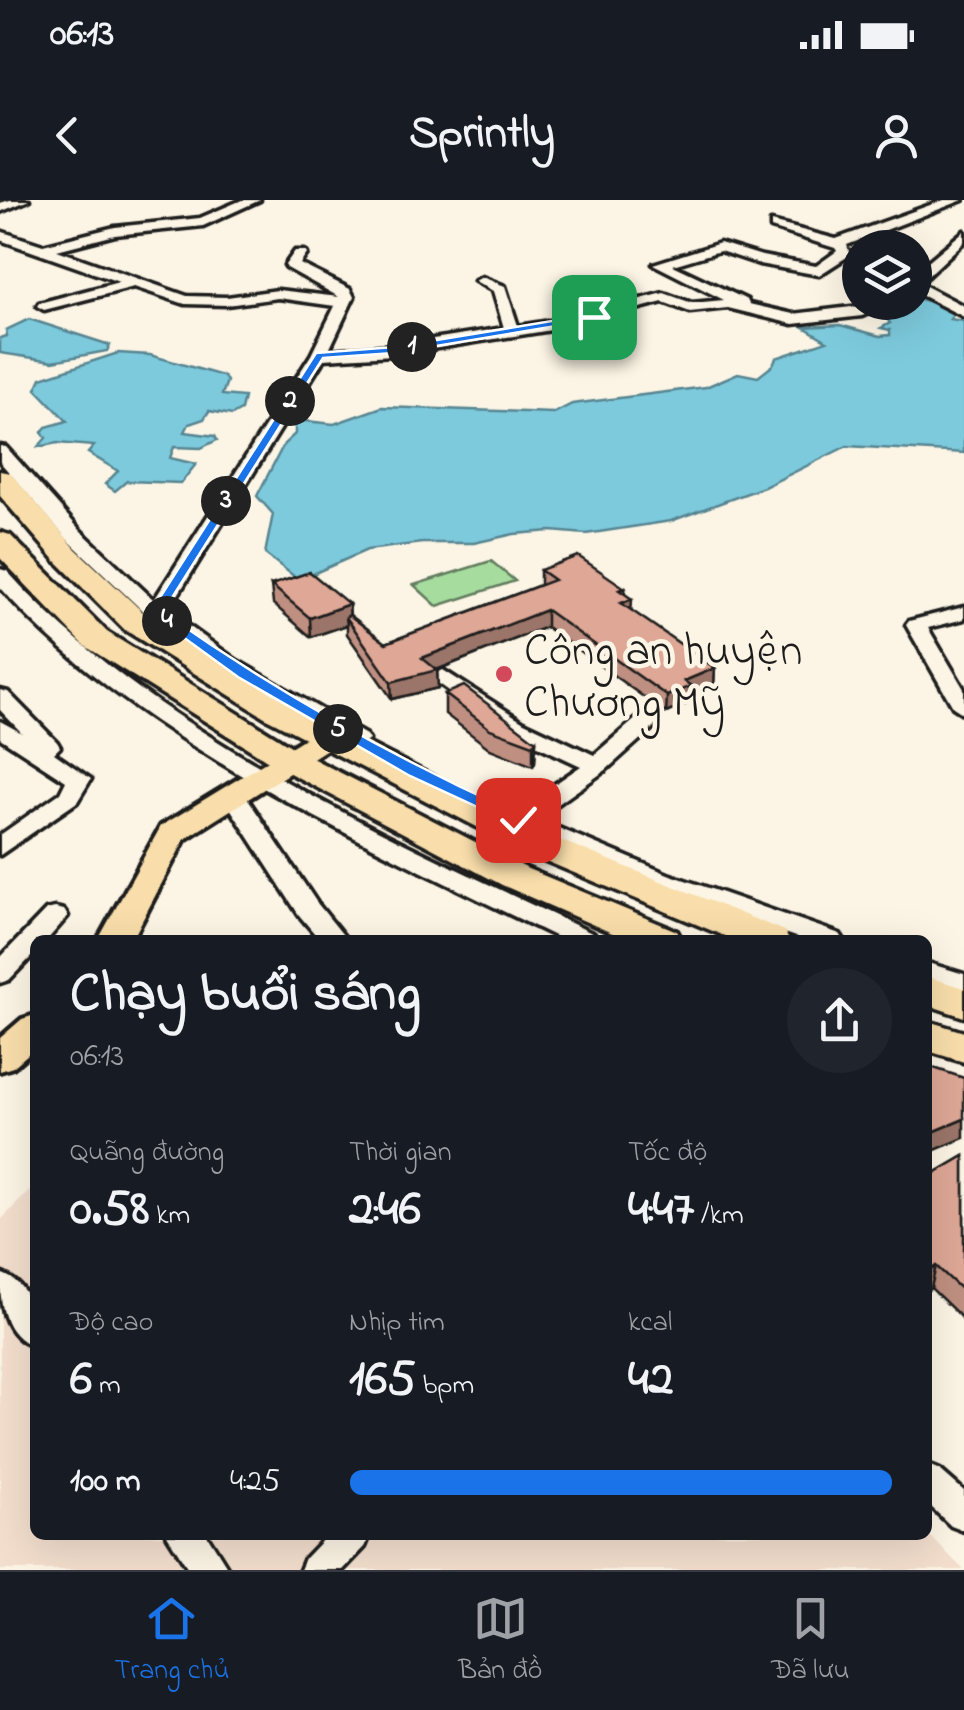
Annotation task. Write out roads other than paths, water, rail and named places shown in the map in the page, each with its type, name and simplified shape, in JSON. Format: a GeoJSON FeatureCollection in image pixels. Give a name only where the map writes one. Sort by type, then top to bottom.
{"type":"FeatureCollection","features":[{"type":"Feature","properties":{"kind":"highway"},"geometry":{"type":"LineString","coordinates":[[0,479],[66,554],[151,621],[280,712],[512,824],[542,846],[758,935]]}},
{"type":"Feature","properties":{"kind":"highway"},"geometry":{"type":"LineString","coordinates":[[0,541],[96,639],[261,777],[652,935]]}},
{"type":"Feature","properties":{"kind":"highway"},"geometry":{"type":"LineString","coordinates":[[932,992],[964,1002]]}},
{"type":"Feature","properties":{"kind":"highway"},"geometry":{"type":"LineString","coordinates":[[932,1037],[964,1048]]}},
{"type":"Feature","properties":{"kind":"main road"},"geometry":{"type":"LineString","coordinates":[[118,935],[168,838],[328,736]]}},
{"type":"Feature","properties":{"kind":"main road"},"geometry":{"type":"LineString","coordinates":[[0,1058],[30,1032]]}},
{"type":"Feature","properties":{"kind":"street"},"geometry":{"type":"LineString","coordinates":[[0,208],[22,200]]}},
{"type":"Feature","properties":{"kind":"street"},"geometry":{"type":"LineString","coordinates":[[40,250],[116,231],[203,222],[253,200]]}},
{"type":"Feature","properties":{"kind":"street"},"geometry":{"type":"LineString","coordinates":[[838,243],[956,200]]}},
{"type":"Feature","properties":{"kind":"street"},"geometry":{"type":"LineString","coordinates":[[765,313],[660,264],[720,247],[759,260],[819,270],[845,252],[838,243],[776,225]]}},
{"type":"Feature","properties":{"kind":"street"},"geometry":{"type":"LineString","coordinates":[[0,235],[184,300],[278,294],[342,302]]}},
{"type":"Feature","properties":{"kind":"street"},"geometry":{"type":"LineString","coordinates":[[932,266],[964,235]]}},
{"type":"Feature","properties":{"kind":"street"},"geometry":{"type":"LineString","coordinates":[[151,621],[319,355],[347,297],[345,292],[294,269],[293,260],[300,254]]}},
{"type":"Feature","properties":{"kind":"street"},"geometry":{"type":"LineString","coordinates":[[482,281],[500,289],[512,330]]}},
{"type":"Feature","properties":{"kind":"street"},"geometry":{"type":"LineString","coordinates":[[44,306],[132,284]]}},
{"type":"Feature","properties":{"kind":"street"},"geometry":{"type":"LineString","coordinates":[[932,293],[964,312]]}},
{"type":"Feature","properties":{"kind":"street"},"geometry":{"type":"LineString","coordinates":[[319,355],[394,350],[594,317],[667,297],[690,308],[728,304],[796,319],[842,313]]}},
{"type":"Feature","properties":{"kind":"street"},"geometry":{"type":"LineString","coordinates":[[0,451],[42,504],[151,621],[512,824],[817,935]]}},
{"type":"Feature","properties":{"kind":"street"},"geometry":{"type":"LineString","coordinates":[[0,575],[69,642],[126,688],[261,777],[575,935]]}},
{"type":"Feature","properties":{"kind":"street"},"geometry":{"type":"LineString","coordinates":[[964,613],[916,625],[964,706]]}},
{"type":"Feature","properties":{"kind":"street"},"geometry":{"type":"LineString","coordinates":[[444,676],[516,727],[598,765]]}},
{"type":"Feature","properties":{"kind":"street"},"geometry":{"type":"LineString","coordinates":[[0,697],[75,773],[78,785],[69,797],[0,847]]}},
{"type":"Feature","properties":{"kind":"street"},"geometry":{"type":"LineString","coordinates":[[512,824],[598,765],[646,722]]}},
{"type":"Feature","properties":{"kind":"street"},"geometry":{"type":"LineString","coordinates":[[0,728],[75,773]]}},
{"type":"Feature","properties":{"kind":"street"},"geometry":{"type":"LineString","coordinates":[[261,777],[308,910],[330,935]]}},
{"type":"Feature","properties":{"kind":"street"},"geometry":{"type":"LineString","coordinates":[[37,935],[55,916]]}},
{"type":"Feature","properties":{"kind":"street"},"geometry":{"type":"LineString","coordinates":[[0,974],[30,942]]}},
{"type":"Feature","properties":{"kind":"street"},"geometry":{"type":"LineString","coordinates":[[932,973],[964,983]]}},
{"type":"Feature","properties":{"kind":"street"},"geometry":{"type":"LineString","coordinates":[[932,1066],[964,1077]]}},
{"type":"Feature","properties":{"kind":"street"},"geometry":{"type":"LineString","coordinates":[[0,1286],[30,1326]]}},
{"type":"Feature","properties":{"kind":"street"},"geometry":{"type":"LineString","coordinates":[[932,1485],[964,1514]]}},
{"type":"Feature","properties":{"kind":"street"},"geometry":{"type":"LineString","coordinates":[[189,1540],[211,1570]]}},
{"type":"Feature","properties":{"kind":"street"},"geometry":{"type":"LineString","coordinates":[[318,1570],[347,1540]]}},
{"type":"Feature","properties":{"kind":"water"},"geometry":{"type":"Polygon","coordinates":[[[932,302],[949,306],[953,315],[950,319],[964,321],[964,453],[847,446],[764,487],[671,521],[586,534],[551,531],[474,543],[422,543],[367,550],[299,580],[265,554],[273,514],[257,496],[284,444],[295,434],[295,420],[334,424],[382,407],[554,413],[572,404],[706,387],[738,373],[758,377],[776,358],[827,341],[804,327],[840,325],[880,336],[890,335],[890,330],[881,328],[890,323],[888,320],[932,320],[932,302]]]}},
{"type":"Feature","properties":{"kind":"water"},"geometry":{"type":"Polygon","coordinates":[[[29,319],[110,345],[107,351],[53,361],[0,353],[0,338],[7,336],[6,330],[29,319]]]}},
{"type":"Feature","properties":{"kind":"water"},"geometry":{"type":"Polygon","coordinates":[[[118,353],[150,355],[223,376],[227,381],[222,395],[244,397],[241,410],[232,415],[209,411],[204,419],[189,424],[185,432],[215,436],[217,440],[201,448],[174,447],[170,458],[196,464],[181,483],[127,481],[115,491],[105,484],[118,471],[88,453],[94,446],[57,443],[38,447],[46,438],[42,432],[46,427],[67,421],[36,389],[41,378],[118,353]]]}},
{"type":"Feature","properties":{"kind":"place","name":"Công an huyện Chương Mỹ"},"geometry":{"type":"Point","coordinates":[504,674]}}]}
